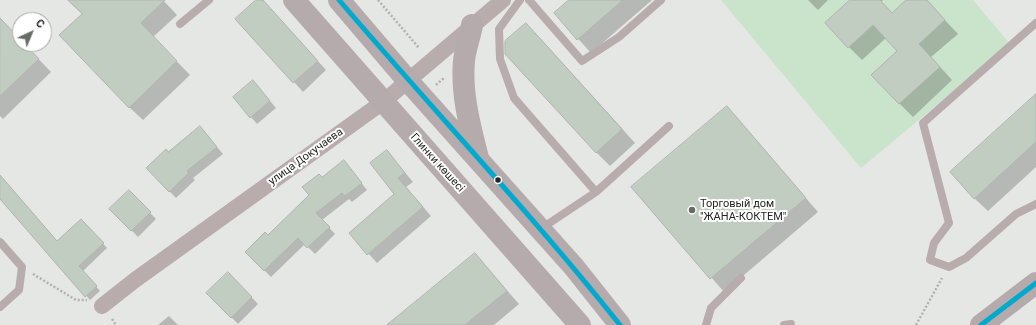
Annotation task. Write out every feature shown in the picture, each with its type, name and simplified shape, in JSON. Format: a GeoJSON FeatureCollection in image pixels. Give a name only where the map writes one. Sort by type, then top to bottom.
{"type":"FeatureCollection","features":[{"type":"Feature","properties":{"kind":"main road","name":"Глинки көшесі"},"geometry":{"type":"LineString","coordinates":[[294,0],[580,325]]}},
{"type":"Feature","properties":{"kind":"main road"},"geometry":{"type":"LineString","coordinates":[[340,0],[408,81],[605,303],[629,325]]}},
{"type":"Feature","properties":{"kind":"main road"},"geometry":{"type":"LineString","coordinates":[[472,25],[464,60],[464,91],[470,125],[479,161]]}},
{"type":"Feature","properties":{"kind":"main road"},"geometry":{"type":"LineString","coordinates":[[981,325],[1036,283]]}},
{"type":"Feature","properties":{"kind":"main road"},"geometry":{"type":"LineString","coordinates":[[605,303],[620,325]]}},
{"type":"Feature","properties":{"kind":"street","name":"улица Докучаева"},"geometry":{"type":"LineString","coordinates":[[102,306],[134,280],[383,102],[503,0]]}},
{"type":"Feature","properties":{"kind":"lane"},"geometry":{"type":"LineString","coordinates":[[180,24],[209,0]]}},
{"type":"Feature","properties":{"kind":"lane"},"geometry":{"type":"LineString","coordinates":[[520,0],[500,29],[500,59],[514,98],[596,192]]}},
{"type":"Feature","properties":{"kind":"lane"},"geometry":{"type":"LineString","coordinates":[[529,0],[582,61],[619,37],[661,0]]}},
{"type":"Feature","properties":{"kind":"lane"},"geometry":{"type":"LineString","coordinates":[[1036,23],[923,124],[949,223],[934,243],[930,260],[949,267],[966,258],[1016,214],[1036,204]]}},
{"type":"Feature","properties":{"kind":"lane"},"geometry":{"type":"LineString","coordinates":[[540,229],[596,192],[669,126]]}},
{"type":"Feature","properties":{"kind":"lane"},"geometry":{"type":"LineString","coordinates":[[0,242],[22,267],[19,290],[0,307]]}},
{"type":"Feature","properties":{"kind":"lane"},"geometry":{"type":"LineString","coordinates":[[706,325],[711,308],[741,278]]}},
{"type":"Feature","properties":{"kind":"path"},"geometry":{"type":"LineString","coordinates":[[378,0],[419,48]]}},
{"type":"Feature","properties":{"kind":"path"},"geometry":{"type":"LineString","coordinates":[[22,267],[76,300],[93,300],[102,306]]}},
{"type":"Feature","properties":{"kind":"path"},"geometry":{"type":"LineString","coordinates":[[916,325],[949,267]]}},
{"type":"Feature","properties":{"kind":"green space"},"geometry":{"type":"Polygon","coordinates":[[[721,0],[973,0],[1010,44],[861,168],[721,0]]]}},
{"type":"Feature","properties":{"kind":"building"},"geometry":{"type":"Polygon","coordinates":[[[68,0],[165,0],[141,23],[177,61],[129,108],[59,35],[82,14],[68,0]]]}},
{"type":"Feature","properties":{"kind":"building"},"geometry":{"type":"Polygon","coordinates":[[[256,0],[263,0],[318,61],[293,83],[235,19],[256,0]]]}},
{"type":"Feature","properties":{"kind":"building"},"geometry":{"type":"Polygon","coordinates":[[[569,0],[623,0],[577,40],[554,13],[569,0]]]}},
{"type":"Feature","properties":{"kind":"building"},"geometry":{"type":"Polygon","coordinates":[[[850,0],[880,0],[892,13],[906,0],[927,0],[945,20],[919,44],[940,67],[899,104],[871,75],[897,51],[873,25],[848,48],[825,23],[850,0]]]}},
{"type":"Feature","properties":{"kind":"building"},"geometry":{"type":"Polygon","coordinates":[[[0,18],[12,31],[12,52],[32,52],[39,59],[0,96],[0,18]]]}},
{"type":"Feature","properties":{"kind":"building"},"geometry":{"type":"Polygon","coordinates":[[[526,23],[622,129],[596,153],[505,54],[505,41],[526,23]]]}},
{"type":"Feature","properties":{"kind":"building"},"geometry":{"type":"Polygon","coordinates":[[[253,80],[270,101],[250,118],[233,97],[253,80]]]}},
{"type":"Feature","properties":{"kind":"building"},"geometry":{"type":"Polygon","coordinates":[[[1036,94],[1036,142],[974,199],[950,172],[1036,94]]]}},
{"type":"Feature","properties":{"kind":"building"},"geometry":{"type":"Polygon","coordinates":[[[727,106],[806,198],[710,279],[631,187],[727,106]]]}},
{"type":"Feature","properties":{"kind":"building"},"geometry":{"type":"Polygon","coordinates":[[[200,126],[217,147],[187,171],[189,173],[169,192],[146,168],[166,149],[168,152],[200,126]]]}},
{"type":"Feature","properties":{"kind":"building"},"geometry":{"type":"Polygon","coordinates":[[[387,150],[405,173],[398,178],[423,207],[367,255],[349,233],[394,194],[370,163],[387,150]]]}},
{"type":"Feature","properties":{"kind":"building"},"geometry":{"type":"Polygon","coordinates":[[[344,160],[362,183],[345,196],[342,193],[316,213],[330,227],[307,248],[298,238],[264,271],[245,252],[265,232],[268,235],[309,195],[302,187],[319,174],[322,177],[344,160]]]}},
{"type":"Feature","properties":{"kind":"building"},"geometry":{"type":"Polygon","coordinates":[[[0,175],[57,241],[81,219],[104,243],[79,266],[97,286],[85,297],[0,199],[0,175]]]}},
{"type":"Feature","properties":{"kind":"building"},"geometry":{"type":"Polygon","coordinates":[[[129,190],[151,212],[131,231],[109,209],[129,190]]]}},
{"type":"Feature","properties":{"kind":"building"},"geometry":{"type":"Polygon","coordinates":[[[475,253],[507,291],[465,325],[387,325],[475,253]]]}},
{"type":"Feature","properties":{"kind":"building"},"geometry":{"type":"Polygon","coordinates":[[[228,272],[252,297],[231,318],[206,293],[228,272]]]}},
{"type":"Feature","properties":{"kind":"transit line"},"geometry":{"type":"LineString","coordinates":[[339,0],[552,242],[620,325]]}},
{"type":"Feature","properties":{"kind":"transit line"},"geometry":{"type":"LineString","coordinates":[[981,325],[1036,283]]}},
{"type":"Feature","properties":{"kind":"place","name":"Торговый дом \"ЖАНА-КОКТЕМ\""},"geometry":{"type":"Point","coordinates":[692,210]}}]}
